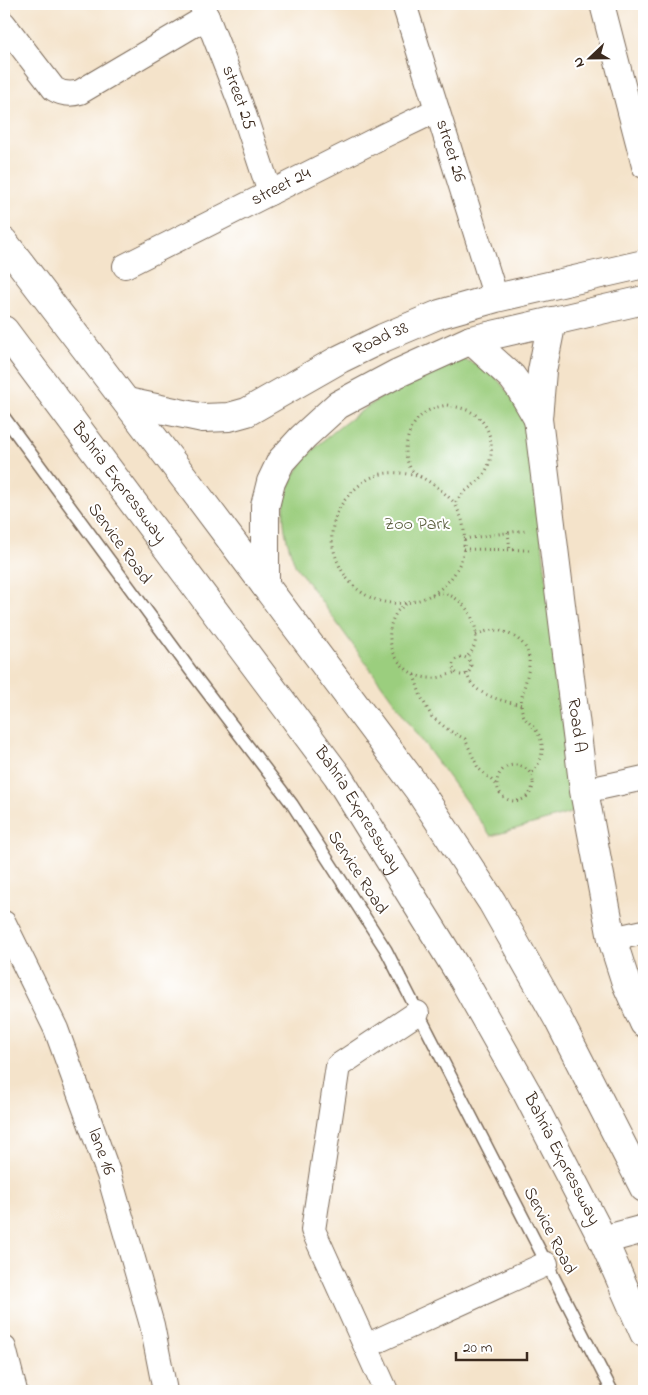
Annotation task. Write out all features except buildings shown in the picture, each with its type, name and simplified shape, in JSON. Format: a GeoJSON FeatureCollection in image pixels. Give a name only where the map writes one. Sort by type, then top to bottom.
{"type":"FeatureCollection","features":[{"type":"Feature","properties":{"kind":"main road"},"geometry":{"type":"LineString","coordinates":[[4,242],[127,402],[418,789],[492,902],[558,1019],[644,1188]]}},
{"type":"Feature","properties":{"kind":"main road","name":"Road 38"},"geometry":{"type":"LineString","coordinates":[[127,402],[203,418],[229,417],[247,412],[340,359],[383,338],[440,314],[496,298],[644,264]]}},
{"type":"Feature","properties":{"kind":"main road","name":"Road 38"},"geometry":{"type":"LineString","coordinates":[[265,585],[265,506],[271,482],[282,461],[303,437],[338,405],[396,374],[471,340],[644,300]]}},
{"type":"Feature","properties":{"kind":"main road"},"geometry":{"type":"LineString","coordinates":[[538,419],[542,371],[552,321]]}},
{"type":"Feature","properties":{"kind":"main road","name":"Bahria Expressway"},"geometry":{"type":"LineString","coordinates":[[4,330],[336,774],[464,979],[526,1090],[603,1240],[644,1332]]}},
{"type":"Feature","properties":{"kind":"main road"},"geometry":{"type":"LineString","coordinates":[[471,340],[512,377],[538,419]]}},
{"type":"Feature","properties":{"kind":"main road","name":"Road A"},"geometry":{"type":"LineString","coordinates":[[538,419],[584,791],[612,939],[626,983],[644,1023]]}},
{"type":"Feature","properties":{"kind":"main road"},"geometry":{"type":"LineString","coordinates":[[603,1240],[644,1229]]}},
{"type":"Feature","properties":{"kind":"street","name":"street 26"},"geometry":{"type":"LineString","coordinates":[[404,4],[496,298]]}},
{"type":"Feature","properties":{"kind":"street"},"geometry":{"type":"LineString","coordinates":[[602,4],[634,86],[644,166]]}},
{"type":"Feature","properties":{"kind":"street"},"geometry":{"type":"LineString","coordinates":[[4,24],[54,89],[60,93],[74,94],[80,92],[204,10]]}},
{"type":"Feature","properties":{"kind":"street","name":"street 25"},"geometry":{"type":"LineString","coordinates":[[204,10],[241,105],[270,193]]}},
{"type":"Feature","properties":{"kind":"street","name":"street 24"},"geometry":{"type":"LineString","coordinates":[[125,266],[437,110]]}},
{"type":"Feature","properties":{"kind":"street"},"geometry":{"type":"LineString","coordinates":[[584,791],[634,780]]}},
{"type":"Feature","properties":{"kind":"street","name":"lane 16"},"geometry":{"type":"LineString","coordinates":[[4,923],[56,1029],[109,1175],[152,1325],[165,1391]]}},
{"type":"Feature","properties":{"kind":"street"},"geometry":{"type":"LineString","coordinates":[[612,939],[644,932]]}},
{"type":"Feature","properties":{"kind":"street"},"geometry":{"type":"LineString","coordinates":[[386,1391],[313,1230],[338,1066],[417,1013]]}},
{"type":"Feature","properties":{"kind":"street"},"geometry":{"type":"LineString","coordinates":[[366,1346],[546,1264]]}},
{"type":"Feature","properties":{"kind":"street"},"geometry":{"type":"LineString","coordinates":[[4,1348],[12,1390]]}},
{"type":"Feature","properties":{"kind":"lane","name":"Service Road"},"geometry":{"type":"LineString","coordinates":[[4,417],[292,804],[386,950],[612,1391]]}},
{"type":"Feature","properties":{"kind":"path"},"geometry":{"type":"LineString","coordinates":[[430,596],[446,585],[458,567],[463,549],[463,524],[455,503],[433,483],[412,470],[407,456],[407,442],[411,428],[420,416],[433,409],[447,405],[461,407],[474,414],[485,424],[492,452],[488,467],[480,479],[460,494],[455,503]]}},
{"type":"Feature","properties":{"kind":"path"},"geometry":{"type":"LineString","coordinates":[[406,604],[385,603],[365,596],[348,582],[336,562],[332,541],[334,519],[344,500],[359,484],[378,474],[400,471],[421,476]]}},
{"type":"Feature","properties":{"kind":"path"},"geometry":{"type":"LineString","coordinates":[[464,539],[508,532],[553,538]]}},
{"type":"Feature","properties":{"kind":"path"},"geometry":{"type":"LineString","coordinates":[[508,532],[510,550]]}},
{"type":"Feature","properties":{"kind":"path"},"geometry":{"type":"LineString","coordinates":[[463,549],[510,550],[553,538]]}},
{"type":"Feature","properties":{"kind":"path"},"geometry":{"type":"LineString","coordinates":[[466,658],[473,649],[476,635],[473,620],[466,608],[455,598],[442,593],[406,604],[395,613],[390,626],[390,641],[394,654],[402,666],[414,675],[428,678],[443,677],[456,672],[461,674],[467,673]]}},
{"type":"Feature","properties":{"kind":"path"},"geometry":{"type":"LineString","coordinates":[[476,635],[488,629],[499,629],[522,643],[528,655],[529,666],[522,710],[527,722],[536,731],[542,747],[539,763],[531,774]]}},
{"type":"Feature","properties":{"kind":"path"},"geometry":{"type":"LineString","coordinates":[[456,672],[454,662],[460,657],[466,658],[471,665],[467,673],[471,684],[481,691],[507,702],[522,705]]}},
{"type":"Feature","properties":{"kind":"path"},"geometry":{"type":"LineString","coordinates":[[414,675],[421,697],[432,717],[464,739],[478,768],[498,786],[504,796],[509,799],[521,800],[530,793],[534,781],[531,774],[523,766],[512,765],[499,775],[498,786]]}},
{"type":"Feature","properties":{"kind":"green space","name":"Zoo Park"},"geometry":{"type":"Polygon","coordinates":[[[464,360],[488,368],[527,415],[574,812],[491,836],[295,565],[286,537],[284,523],[285,503],[293,479],[302,463],[324,440],[357,414],[392,391],[421,375],[464,360]]]}}]}
